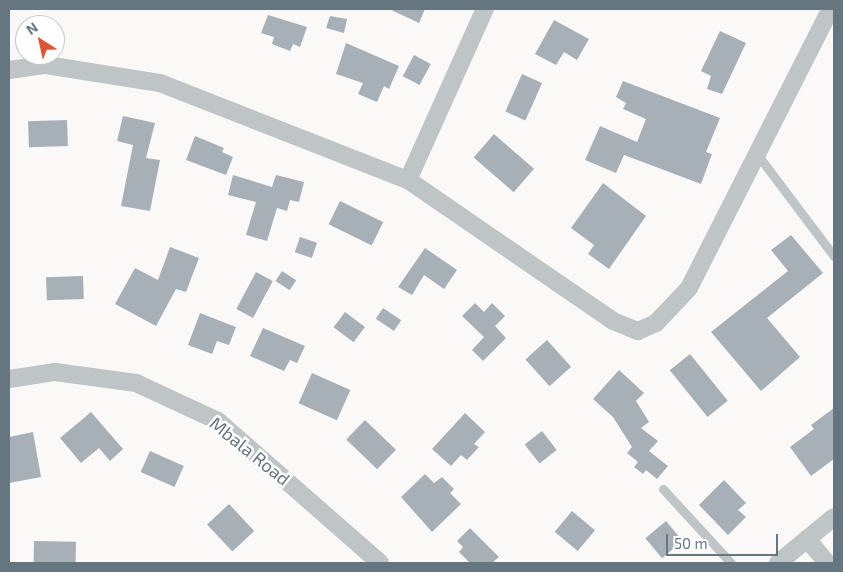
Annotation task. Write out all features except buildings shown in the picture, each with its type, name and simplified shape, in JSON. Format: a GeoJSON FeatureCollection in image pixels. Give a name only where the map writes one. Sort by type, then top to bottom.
{"type":"FeatureCollection","features":[{"type":"Feature","properties":{"kind":"street"},"geometry":{"type":"LineString","coordinates":[[408,180],[485,9]]}},
{"type":"Feature","properties":{"kind":"street"},"geometry":{"type":"LineString","coordinates":[[9,70],[46,65],[160,83],[408,180],[613,321],[638,331],[656,323],[689,288],[830,10]]}},
{"type":"Feature","properties":{"kind":"street","name":"Mbala Road"},"geometry":{"type":"LineString","coordinates":[[9,379],[55,372],[136,383],[218,422],[380,563]]}},
{"type":"Feature","properties":{"kind":"street"},"geometry":{"type":"LineString","coordinates":[[778,563],[834,517]]}},
{"type":"Feature","properties":{"kind":"street"},"geometry":{"type":"LineString","coordinates":[[807,539],[827,563]]}},
{"type":"Feature","properties":{"kind":"lane"},"geometry":{"type":"LineString","coordinates":[[757,154],[834,256]]}},
{"type":"Feature","properties":{"kind":"lane"},"geometry":{"type":"LineString","coordinates":[[663,489],[731,563]]}}]}
